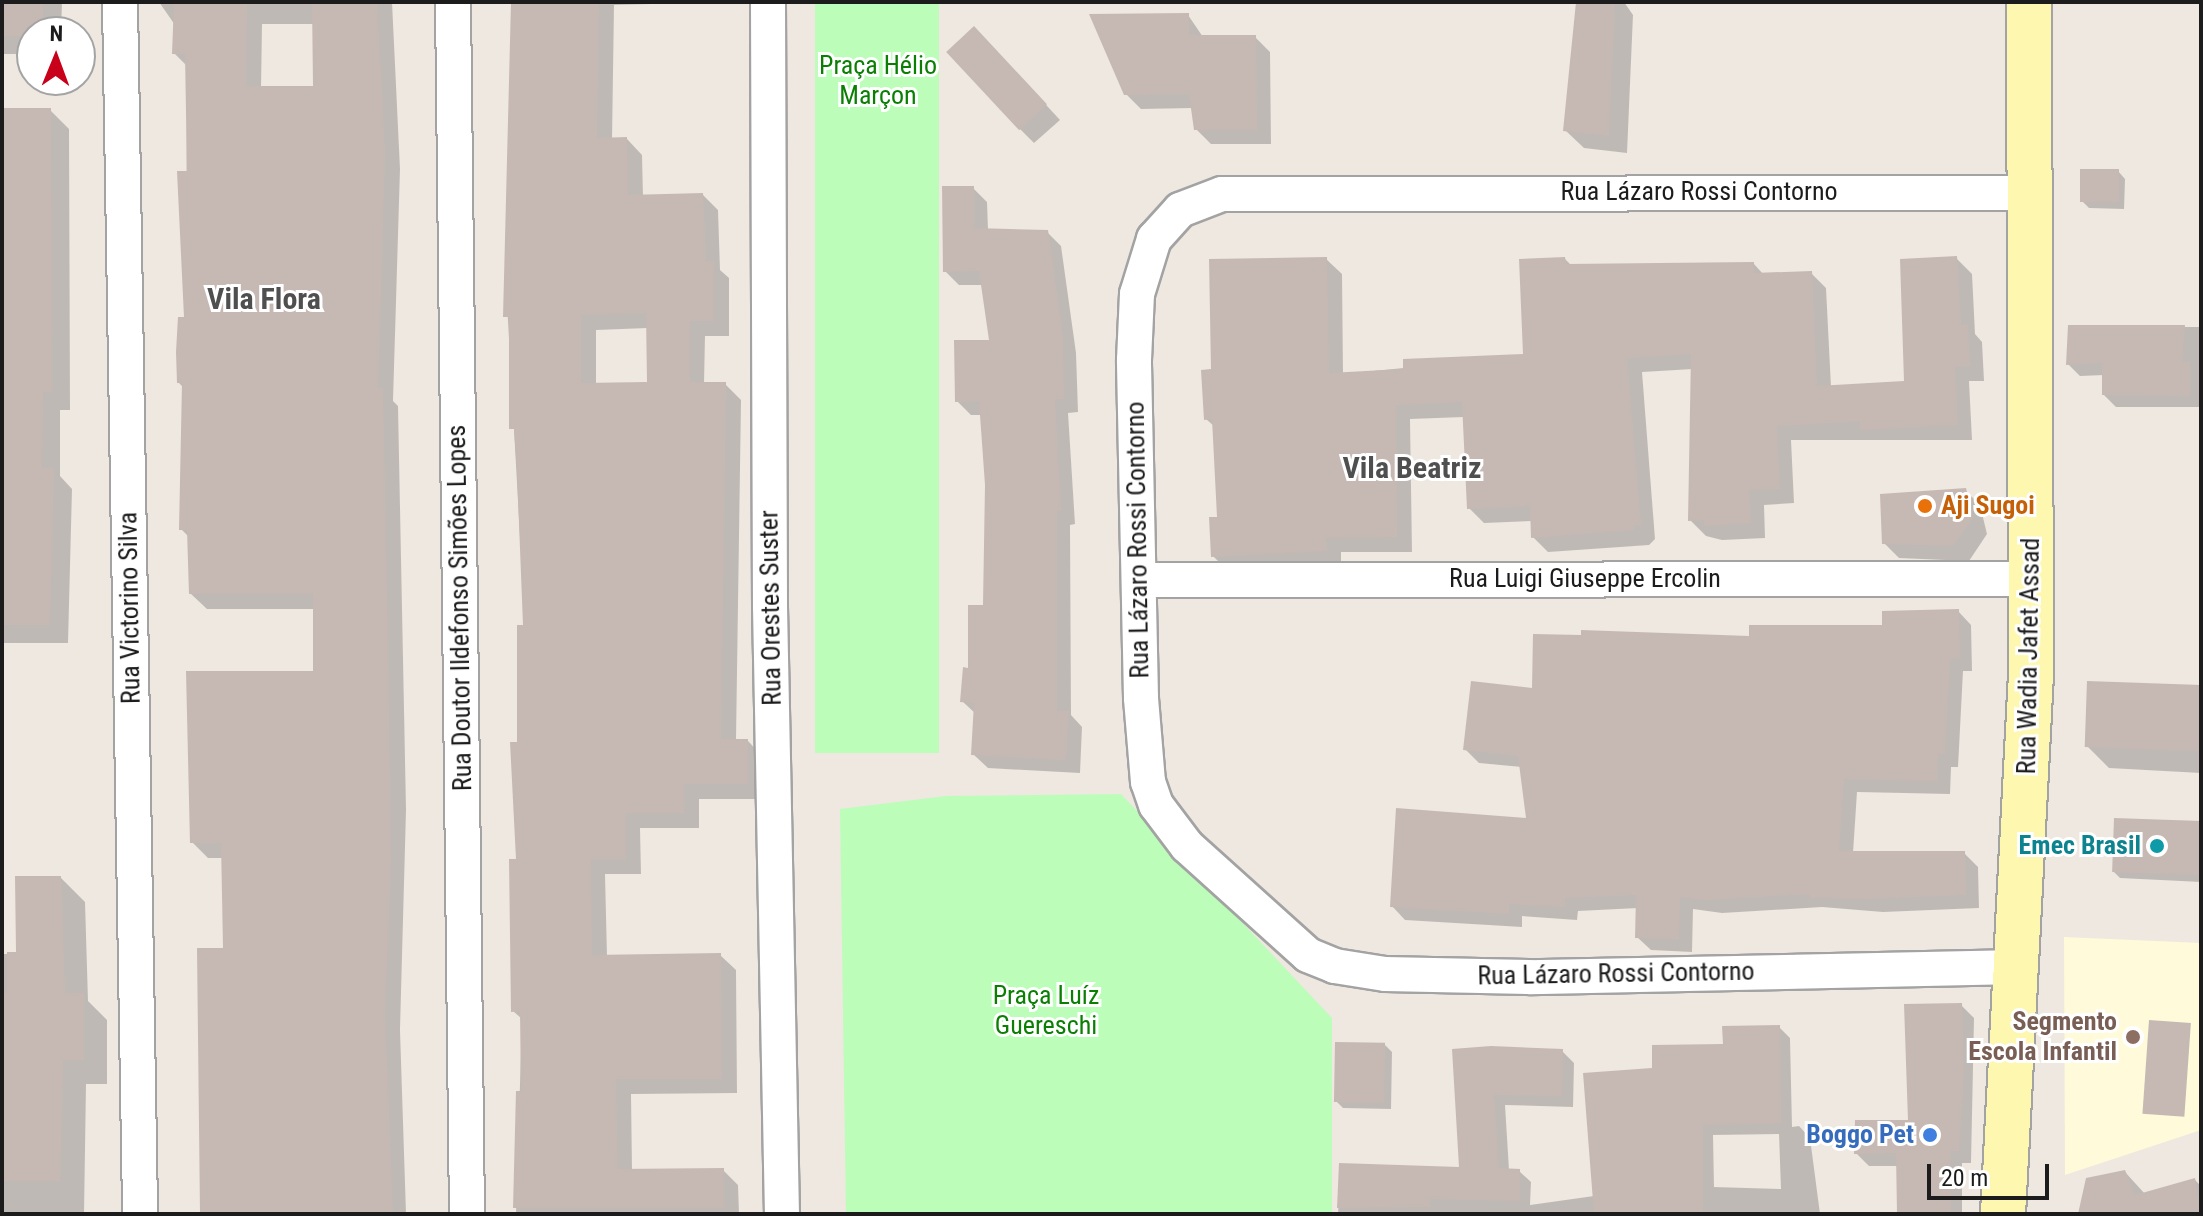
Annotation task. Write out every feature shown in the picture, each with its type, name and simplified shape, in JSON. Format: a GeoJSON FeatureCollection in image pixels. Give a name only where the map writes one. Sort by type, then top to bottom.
{"type":"FeatureCollection","features":[{"type":"Feature","properties":{"kind":"street","name":"Rua Victorino Silva"},"geometry":{"type":"LineString","coordinates":[[120,2],[140,1214]]}},
{"type":"Feature","properties":{"kind":"street","name":"Rua Doutor Ildefonso Simões Lopes"},"geometry":{"type":"LineString","coordinates":[[453,2],[467,1214]]}},
{"type":"Feature","properties":{"kind":"street","name":"Rua Orestes Suster"},"geometry":{"type":"LineString","coordinates":[[768,2],[770,607],[782,1214]]}},
{"type":"Feature","properties":{"kind":"street","name":"Rua Wadia Jafet Assad"},"geometry":{"type":"LineString","coordinates":[[2003,1214],[2019,967],[2031,579],[2029,2]]}},
{"type":"Feature","properties":{"kind":"street","name":"Rua Lázaro Rossi Contorno"},"geometry":{"type":"LineString","coordinates":[[2019,967],[1500,976],[1385,974],[1335,966],[1308,955],[1227,885],[1156,805],[1145,762],[1134,360],[1137,294],[1154,239],[1180,210],[1222,194],[1283,190],[2030,193]]}},
{"type":"Feature","properties":{"kind":"street","name":"Rua Luigi Giuseppe Ercolin"},"geometry":{"type":"LineString","coordinates":[[1139,580],[2031,579]]}},
{"type":"Feature","properties":{"kind":"shaded area","name":"Segmento Escola Infantil"},"geometry":{"type":"Polygon","coordinates":[[[2064,937],[2201,943],[2201,1130],[2065,1175],[2064,937]]]}},
{"type":"Feature","properties":{"kind":"green space","name":"Praça Hélio Marçon"},"geometry":{"type":"Polygon","coordinates":[[[815,2],[939,2],[939,753],[815,753],[815,2]]]}},
{"type":"Feature","properties":{"kind":"green space","name":"Praça Luíz Guereschi"},"geometry":{"type":"Polygon","coordinates":[[[1121,794],[1332,1018],[1332,1214],[846,1214],[840,809],[946,796],[1121,794]]]}},
{"type":"Feature","properties":{"kind":"building"},"geometry":{"type":"Polygon","coordinates":[[[2,2],[43,2],[43,16],[16,16],[16,36],[2,36],[2,2]]]}},
{"type":"Feature","properties":{"kind":"building"},"geometry":{"type":"Polygon","coordinates":[[[174,2],[247,2],[246,86],[313,86],[312,2],[377,2],[385,152],[378,388],[383,388],[388,645],[391,862],[385,1013],[393,1214],[200,1214],[197,948],[223,948],[221,843],[190,843],[186,671],[313,671],[313,594],[189,594],[187,530],[179,530],[182,383],[177,383],[176,352],[178,317],[184,317],[177,171],[187,171],[185,54],[172,54],[174,2]]]}},
{"type":"Feature","properties":{"kind":"building"},"geometry":{"type":"Polygon","coordinates":[[[511,2],[599,2],[597,138],[627,137],[628,195],[703,193],[706,261],[714,261],[714,321],[690,321],[690,382],[726,382],[721,739],[748,739],[748,784],[684,784],[684,813],[626,813],[626,859],[591,859],[592,955],[721,953],[722,1079],[616,1079],[618,1169],[724,1168],[724,1208],[513,1208],[516,1091],[521,1091],[520,1011],[511,1012],[509,859],[516,859],[510,742],[517,742],[517,625],[523,625],[514,429],[509,429],[509,317],[503,317],[511,2]],[[646,313],[581,315],[581,383],[647,382],[646,313]]]}},
{"type":"Feature","properties":{"kind":"building"},"geometry":{"type":"Polygon","coordinates":[[[1576,2],[1615,2],[1609,136],[1563,131],[1576,2]]]}},
{"type":"Feature","properties":{"kind":"building"},"geometry":{"type":"Polygon","coordinates":[[[1189,13],[1189,35],[1256,35],[1257,130],[1194,130],[1189,94],[1124,95],[1089,14],[1189,13]]]}},
{"type":"Feature","properties":{"kind":"building"},"geometry":{"type":"Polygon","coordinates":[[[974,26],[1047,104],[1019,130],[946,52],[974,26]]]}},
{"type":"Feature","properties":{"kind":"building"},"geometry":{"type":"Polygon","coordinates":[[[2,108],[51,108],[52,392],[43,392],[42,468],[54,468],[50,625],[2,625],[2,108]]]}},
{"type":"Feature","properties":{"kind":"building"},"geometry":{"type":"Polygon","coordinates":[[[2080,169],[2119,169],[2119,202],[2080,202],[2080,169]]]}},
{"type":"Feature","properties":{"kind":"building"},"geometry":{"type":"Polygon","coordinates":[[[942,186],[974,186],[974,228],[1048,230],[1063,337],[1064,399],[1055,399],[1061,511],[1057,511],[1057,711],[1069,711],[1066,760],[971,755],[974,703],[960,702],[963,667],[968,668],[968,605],[983,605],[985,485],[979,401],[955,402],[954,340],[989,340],[979,271],[943,272],[942,186]]]}},
{"type":"Feature","properties":{"kind":"building"},"geometry":{"type":"Polygon","coordinates":[[[1957,256],[1961,325],[1968,324],[1970,366],[1955,367],[1958,425],[1860,430],[1860,421],[1777,426],[1780,489],[1749,490],[1751,523],[1704,526],[1704,520],[1688,521],[1691,354],[1627,358],[1641,525],[1634,525],[1634,530],[1531,538],[1530,506],[1467,509],[1462,402],[1396,405],[1397,537],[1326,538],[1327,551],[1211,557],[1209,517],[1217,517],[1212,419],[1204,420],[1201,370],[1211,369],[1209,259],[1327,257],[1329,373],[1403,369],[1403,359],[1523,354],[1519,259],[1565,257],[1566,264],[1754,262],[1754,273],[1812,271],[1817,386],[1904,381],[1900,259],[1957,256]]]}},
{"type":"Feature","properties":{"kind":"building"},"geometry":{"type":"Polygon","coordinates":[[[2068,325],[2185,325],[2182,362],[2190,362],[2190,396],[2102,395],[2102,363],[2066,365],[2068,325]]]}},
{"type":"Feature","properties":{"kind":"building","name":"Aji Sugoi"},"geometry":{"type":"Polygon","coordinates":[[[1966,488],[1973,518],[1953,546],[1882,544],[1880,494],[1966,488]]]}},
{"type":"Feature","properties":{"kind":"building"},"geometry":{"type":"Polygon","coordinates":[[[1959,609],[1960,658],[1950,659],[1945,754],[1938,754],[1937,781],[1844,779],[1839,851],[1965,851],[1966,895],[1868,899],[1810,898],[1810,894],[1707,900],[1680,897],[1679,939],[1635,938],[1636,895],[1565,898],[1565,907],[1509,904],[1509,914],[1390,907],[1396,808],[1526,818],[1518,756],[1463,750],[1471,681],[1532,688],[1533,634],[1581,635],[1581,630],[1749,636],[1749,625],[1882,625],[1882,611],[1959,609]]]}},
{"type":"Feature","properties":{"kind":"building"},"geometry":{"type":"Polygon","coordinates":[[[2087,681],[2201,685],[2199,751],[2085,747],[2087,681]]]}},
{"type":"Feature","properties":{"kind":"building","name":"Emec Brasil"},"geometry":{"type":"Polygon","coordinates":[[[2114,818],[2201,821],[2199,875],[2112,872],[2114,818]]]}},
{"type":"Feature","properties":{"kind":"building"},"geometry":{"type":"Polygon","coordinates":[[[15,876],[61,876],[65,993],[84,993],[84,1060],[63,1060],[60,1181],[2,1181],[2,993],[7,993],[7,952],[16,952],[15,876]]]}},
{"type":"Feature","properties":{"kind":"building"},"geometry":{"type":"Polygon","coordinates":[[[1962,1003],[1964,1074],[1959,1151],[1950,1151],[1951,1214],[1897,1214],[1896,1153],[1854,1154],[1855,1120],[1908,1120],[1904,1004],[1962,1003]]]}},
{"type":"Feature","properties":{"kind":"building"},"geometry":{"type":"Polygon","coordinates":[[[2149,1020],[2191,1023],[2184,1117],[2142,1114],[2149,1020]]]}},
{"type":"Feature","properties":{"kind":"building"},"geometry":{"type":"Polygon","coordinates":[[[1780,1025],[1781,1123],[1703,1125],[1703,1214],[1594,1214],[1583,1073],[1652,1068],[1652,1045],[1723,1044],[1722,1026],[1780,1025]]]}},
{"type":"Feature","properties":{"kind":"building"},"geometry":{"type":"Polygon","coordinates":[[[1335,1042],[1385,1043],[1384,1103],[1334,1102],[1335,1042]]]}},
{"type":"Feature","properties":{"kind":"building"},"geometry":{"type":"Polygon","coordinates":[[[1491,1046],[1563,1049],[1562,1096],[1494,1095],[1499,1168],[1520,1169],[1520,1201],[1430,1199],[1430,1207],[1337,1208],[1339,1163],[1459,1167],[1452,1049],[1491,1046]]]}},
{"type":"Feature","properties":{"kind":"building"},"geometry":{"type":"Polygon","coordinates":[[[2125,1170],[2135,1195],[2195,1178],[2201,1214],[2078,1214],[2086,1178],[2125,1170]]]}},
{"type":"Feature","properties":{"kind":"place","name":"Aji Sugoi"},"geometry":{"type":"Point","coordinates":[1925,506]}},
{"type":"Feature","properties":{"kind":"place","name":"Emec Brasil"},"geometry":{"type":"Point","coordinates":[2157,846]}},
{"type":"Feature","properties":{"kind":"place","name":"Segmento Escola Infantil"},"geometry":{"type":"Point","coordinates":[2133,1037]}},
{"type":"Feature","properties":{"kind":"place","name":"Boggo Pet"},"geometry":{"type":"Point","coordinates":[1930,1135]}},
{"type":"Feature","properties":{"kind":"district","name":"Vila Flora"},"geometry":{"type":"Point","coordinates":[264,299]}},
{"type":"Feature","properties":{"kind":"district","name":"Vila Beatriz"},"geometry":{"type":"Point","coordinates":[1412,468]}}]}
